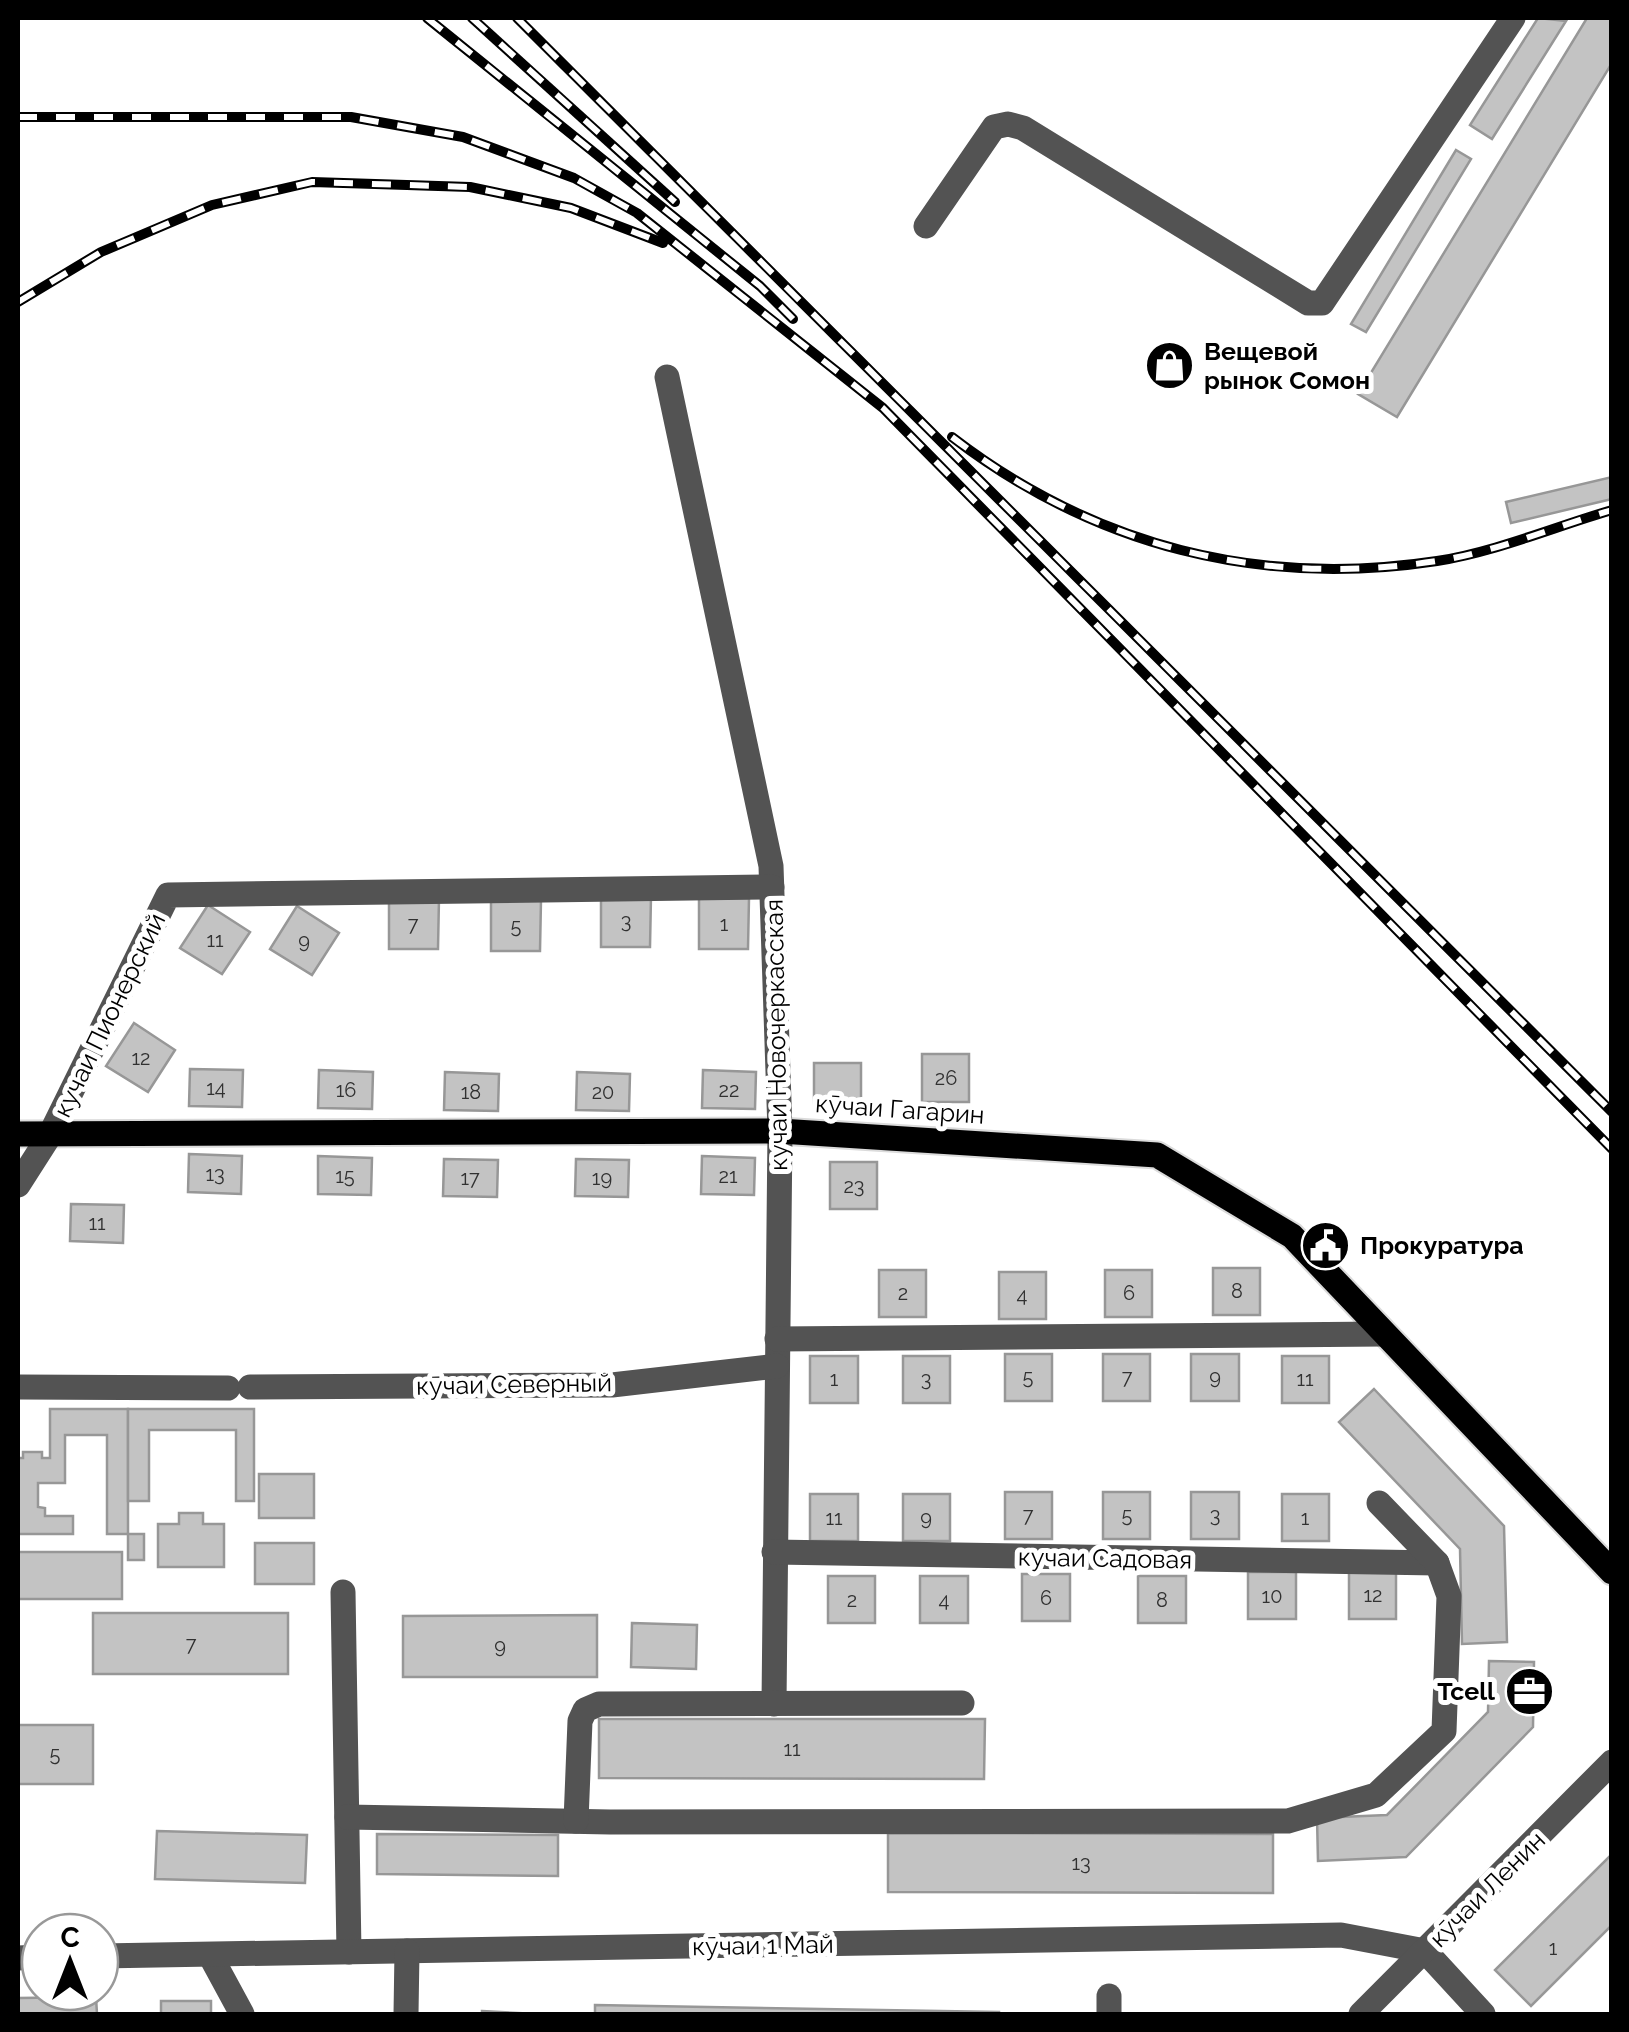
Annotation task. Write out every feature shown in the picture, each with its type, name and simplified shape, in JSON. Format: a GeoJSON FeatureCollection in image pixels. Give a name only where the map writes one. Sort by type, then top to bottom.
{"type":"FeatureCollection","features":[{"type":"Feature","properties":{"kind":"main road","name":"кӯчаи Гагарин"},"geometry":{"type":"LineString","coordinates":[[18,1134],[780,1131],[1156,1155],[1292,1236],[1612,1572]]}},
{"type":"Feature","properties":{"kind":"street"},"geometry":{"type":"LineString","coordinates":[[926,226],[994,127],[1008,124],[1024,128],[1308,303],[1322,303],[1334,292],[1513,18]]}},
{"type":"Feature","properties":{"kind":"street","name":"кучаи Новочеркасская"},"geometry":{"type":"LineString","coordinates":[[667,377],[772,887],[780,1131],[774,1704]]}},
{"type":"Feature","properties":{"kind":"street","name":"кучаи Пионерский"},"geometry":{"type":"LineString","coordinates":[[18,1184],[50,1134],[168,895],[772,887]]}},
{"type":"Feature","properties":{"kind":"street"},"geometry":{"type":"LineString","coordinates":[[777,1338],[1383,1334]]}},
{"type":"Feature","properties":{"kind":"street","name":"кӯчаи Северный"},"geometry":{"type":"LineString","coordinates":[[18,1387],[612,1385],[777,1366]]}},
{"type":"Feature","properties":{"kind":"street"},"geometry":{"type":"LineString","coordinates":[[346,1818],[576,1822],[1288,1822],[1341,1806],[1376,1795],[1444,1731],[1449,1596],[1436,1563],[1379,1503]]}},
{"type":"Feature","properties":{"kind":"street","name":"кучаи Садовая"},"geometry":{"type":"LineString","coordinates":[[774,1552],[1436,1563]]}},
{"type":"Feature","properties":{"kind":"street"},"geometry":{"type":"LineString","coordinates":[[343,1592],[349,1952]]}},
{"type":"Feature","properties":{"kind":"street"},"geometry":{"type":"LineString","coordinates":[[576,1822],[580,1721],[585,1710],[598,1704],[962,1703]]}},
{"type":"Feature","properties":{"kind":"street","name":"кӯчаи Ленин"},"geometry":{"type":"LineString","coordinates":[[1361,2014],[1612,1762]]}},
{"type":"Feature","properties":{"kind":"street","name":"кӯчаи 1 Май"},"geometry":{"type":"LineString","coordinates":[[120,1956],[1341,1935],[1425,1951]]}},
{"type":"Feature","properties":{"kind":"street"},"geometry":{"type":"LineString","coordinates":[[406,2014],[407,1951]]}},
{"type":"Feature","properties":{"kind":"street"},"geometry":{"type":"LineString","coordinates":[[1425,1951],[1483,2014]]}},
{"type":"Feature","properties":{"kind":"street"},"geometry":{"type":"LineString","coordinates":[[210,1954],[242,2014]]}},
{"type":"Feature","properties":{"kind":"building"},"geometry":{"type":"Polygon","coordinates":[[[1538,18],[1566,21],[1492,139],[1470,125],[1538,18]]]}},
{"type":"Feature","properties":{"kind":"building"},"geometry":{"type":"Polygon","coordinates":[[[1587,18],[1612,18],[1612,63],[1397,417],[1358,394],[1587,18]]]}},
{"type":"Feature","properties":{"kind":"building"},"geometry":{"type":"Polygon","coordinates":[[[1456,150],[1471,159],[1366,332],[1351,324],[1456,150]]]}},
{"type":"Feature","properties":{"kind":"building"},"geometry":{"type":"Polygon","coordinates":[[[1612,477],[1612,499],[1511,523],[1506,502],[1612,477]]]}},
{"type":"Feature","properties":{"kind":"building"},"geometry":{"type":"Polygon","coordinates":[[[601,896],[651,896],[650,947],[601,947],[601,896]]]}},
{"type":"Feature","properties":{"kind":"building"},"geometry":{"type":"Polygon","coordinates":[[[389,898],[439,898],[438,949],[389,949],[389,898]]]}},
{"type":"Feature","properties":{"kind":"building"},"geometry":{"type":"Polygon","coordinates":[[[699,898],[749,898],[748,949],[699,949],[699,898]]]}},
{"type":"Feature","properties":{"kind":"building"},"geometry":{"type":"Polygon","coordinates":[[[491,900],[541,900],[540,951],[491,951],[491,900]]]}},
{"type":"Feature","properties":{"kind":"building"},"geometry":{"type":"Polygon","coordinates":[[[208,905],[250,932],[222,974],[180,948],[208,905]]]}},
{"type":"Feature","properties":{"kind":"building"},"geometry":{"type":"Polygon","coordinates":[[[297,906],[339,933],[312,975],[270,949],[297,906]]]}},
{"type":"Feature","properties":{"kind":"building"},"geometry":{"type":"Polygon","coordinates":[[[134,1023],[175,1050],[148,1092],[106,1066],[134,1023]]]}},
{"type":"Feature","properties":{"kind":"building"},"geometry":{"type":"Polygon","coordinates":[[[922,1054],[969,1054],[969,1102],[922,1102],[922,1054]]]}},
{"type":"Feature","properties":{"kind":"building"},"geometry":{"type":"Polygon","coordinates":[[[814,1063],[861,1063],[861,1110],[814,1110],[814,1063]]]}},
{"type":"Feature","properties":{"kind":"building"},"geometry":{"type":"Polygon","coordinates":[[[190,1069],[243,1070],[242,1107],[189,1106],[190,1069]]]}},
{"type":"Feature","properties":{"kind":"building"},"geometry":{"type":"Polygon","coordinates":[[[319,1070],[373,1072],[372,1109],[318,1108],[319,1070]]]}},
{"type":"Feature","properties":{"kind":"building"},"geometry":{"type":"Polygon","coordinates":[[[703,1070],[756,1072],[755,1109],[702,1108],[703,1070]]]}},
{"type":"Feature","properties":{"kind":"building"},"geometry":{"type":"Polygon","coordinates":[[[445,1072],[499,1074],[498,1111],[444,1110],[445,1072]]]}},
{"type":"Feature","properties":{"kind":"building"},"geometry":{"type":"Polygon","coordinates":[[[577,1072],[630,1074],[629,1111],[576,1110],[577,1072]]]}},
{"type":"Feature","properties":{"kind":"building"},"geometry":{"type":"Polygon","coordinates":[[[189,1154],[242,1156],[241,1194],[188,1192],[189,1154]]]}},
{"type":"Feature","properties":{"kind":"building"},"geometry":{"type":"Polygon","coordinates":[[[318,1156],[372,1158],[371,1195],[318,1194],[318,1156]]]}},
{"type":"Feature","properties":{"kind":"building"},"geometry":{"type":"Polygon","coordinates":[[[702,1156],[755,1158],[754,1195],[701,1194],[702,1156]]]}},
{"type":"Feature","properties":{"kind":"building"},"geometry":{"type":"Polygon","coordinates":[[[444,1159],[498,1160],[497,1197],[443,1196],[444,1159]]]}},
{"type":"Feature","properties":{"kind":"building"},"geometry":{"type":"Polygon","coordinates":[[[576,1159],[629,1160],[628,1197],[575,1196],[576,1159]]]}},
{"type":"Feature","properties":{"kind":"building"},"geometry":{"type":"Polygon","coordinates":[[[830,1162],[877,1162],[877,1209],[830,1209],[830,1162]]]}},
{"type":"Feature","properties":{"kind":"building"},"geometry":{"type":"Polygon","coordinates":[[[71,1204],[124,1205],[123,1243],[70,1241],[71,1204]]]}},
{"type":"Feature","properties":{"kind":"building"},"geometry":{"type":"Polygon","coordinates":[[[1213,1268],[1260,1268],[1260,1315],[1213,1315],[1213,1268]]]}},
{"type":"Feature","properties":{"kind":"building"},"geometry":{"type":"Polygon","coordinates":[[[879,1270],[926,1270],[926,1317],[879,1317],[879,1270]]]}},
{"type":"Feature","properties":{"kind":"building"},"geometry":{"type":"Polygon","coordinates":[[[1105,1270],[1152,1270],[1152,1317],[1105,1317],[1105,1270]]]}},
{"type":"Feature","properties":{"kind":"building"},"geometry":{"type":"Polygon","coordinates":[[[999,1272],[1046,1272],[1046,1319],[999,1319],[999,1272]]]}},
{"type":"Feature","properties":{"kind":"building"},"geometry":{"type":"Polygon","coordinates":[[[1005,1354],[1052,1354],[1052,1401],[1005,1401],[1005,1354]]]}},
{"type":"Feature","properties":{"kind":"building"},"geometry":{"type":"Polygon","coordinates":[[[1103,1354],[1150,1354],[1150,1401],[1103,1401],[1103,1354]]]}},
{"type":"Feature","properties":{"kind":"building"},"geometry":{"type":"Polygon","coordinates":[[[1191,1354],[1239,1354],[1239,1401],[1191,1401],[1191,1354]]]}},
{"type":"Feature","properties":{"kind":"building"},"geometry":{"type":"Polygon","coordinates":[[[810,1356],[858,1356],[858,1403],[810,1403],[810,1356]]]}},
{"type":"Feature","properties":{"kind":"building"},"geometry":{"type":"Polygon","coordinates":[[[903,1356],[950,1356],[950,1403],[903,1403],[903,1356]]]}},
{"type":"Feature","properties":{"kind":"building"},"geometry":{"type":"Polygon","coordinates":[[[1282,1356],[1329,1356],[1329,1403],[1282,1403],[1282,1356]]]}},
{"type":"Feature","properties":{"kind":"building"},"geometry":{"type":"Polygon","coordinates":[[[1374,1389],[1504,1526],[1507,1642],[1462,1644],[1460,1549],[1339,1422],[1374,1389]]]}},
{"type":"Feature","properties":{"kind":"building"},"geometry":{"type":"Polygon","coordinates":[[[50,1409],[128,1409],[128,1534],[107,1534],[107,1435],[65,1435],[65,1483],[38,1483],[38,1507],[45,1508],[45,1516],[73,1516],[73,1534],[18,1534],[18,1458],[23,1458],[23,1452],[42,1452],[42,1458],[50,1458],[50,1409]]]}},
{"type":"Feature","properties":{"kind":"building"},"geometry":{"type":"Polygon","coordinates":[[[128,1409],[254,1409],[254,1501],[236,1501],[236,1430],[149,1430],[149,1501],[128,1501],[128,1409]]]}},
{"type":"Feature","properties":{"kind":"building"},"geometry":{"type":"Polygon","coordinates":[[[259,1474],[314,1474],[314,1518],[259,1518],[259,1474]]]}},
{"type":"Feature","properties":{"kind":"building"},"geometry":{"type":"Polygon","coordinates":[[[1005,1492],[1052,1492],[1052,1539],[1005,1539],[1005,1492]]]}},
{"type":"Feature","properties":{"kind":"building"},"geometry":{"type":"Polygon","coordinates":[[[1103,1492],[1150,1492],[1150,1539],[1103,1539],[1103,1492]]]}},
{"type":"Feature","properties":{"kind":"building"},"geometry":{"type":"Polygon","coordinates":[[[1191,1492],[1239,1492],[1239,1539],[1191,1539],[1191,1492]]]}},
{"type":"Feature","properties":{"kind":"building"},"geometry":{"type":"Polygon","coordinates":[[[810,1494],[858,1494],[858,1541],[810,1541],[810,1494]]]}},
{"type":"Feature","properties":{"kind":"building"},"geometry":{"type":"Polygon","coordinates":[[[903,1494],[950,1494],[950,1541],[903,1541],[903,1494]]]}},
{"type":"Feature","properties":{"kind":"building"},"geometry":{"type":"Polygon","coordinates":[[[1282,1494],[1329,1494],[1329,1541],[1282,1541],[1282,1494]]]}},
{"type":"Feature","properties":{"kind":"building"},"geometry":{"type":"Polygon","coordinates":[[[179,1513],[203,1513],[203,1524],[224,1524],[224,1567],[158,1567],[158,1524],[179,1524],[179,1513]]]}},
{"type":"Feature","properties":{"kind":"building"},"geometry":{"type":"Polygon","coordinates":[[[128,1534],[144,1534],[144,1560],[128,1560],[128,1534]]]}},
{"type":"Feature","properties":{"kind":"building"},"geometry":{"type":"Polygon","coordinates":[[[255,1543],[314,1543],[314,1584],[255,1584],[255,1543]]]}},
{"type":"Feature","properties":{"kind":"building"},"geometry":{"type":"Polygon","coordinates":[[[18,1552],[122,1552],[122,1599],[18,1599],[18,1552]]]}},
{"type":"Feature","properties":{"kind":"building"},"geometry":{"type":"Polygon","coordinates":[[[1248,1572],[1296,1572],[1296,1619],[1248,1619],[1248,1572]]]}},
{"type":"Feature","properties":{"kind":"building"},"geometry":{"type":"Polygon","coordinates":[[[1349,1572],[1396,1572],[1396,1619],[1349,1619],[1349,1572]]]}},
{"type":"Feature","properties":{"kind":"building"},"geometry":{"type":"Polygon","coordinates":[[[1022,1574],[1070,1574],[1070,1621],[1022,1621],[1022,1574]]]}},
{"type":"Feature","properties":{"kind":"building"},"geometry":{"type":"Polygon","coordinates":[[[828,1576],[875,1576],[875,1623],[828,1623],[828,1576]]]}},
{"type":"Feature","properties":{"kind":"building"},"geometry":{"type":"Polygon","coordinates":[[[920,1576],[968,1576],[968,1623],[920,1623],[920,1576]]]}},
{"type":"Feature","properties":{"kind":"building"},"geometry":{"type":"Polygon","coordinates":[[[1138,1576],[1186,1576],[1186,1623],[1138,1623],[1138,1576]]]}},
{"type":"Feature","properties":{"kind":"building"},"geometry":{"type":"Polygon","coordinates":[[[93,1613],[288,1613],[288,1674],[93,1674],[93,1613]]]}},
{"type":"Feature","properties":{"kind":"building"},"geometry":{"type":"Polygon","coordinates":[[[597,1615],[597,1677],[403,1677],[403,1616],[597,1615]]]}},
{"type":"Feature","properties":{"kind":"building"},"geometry":{"type":"Polygon","coordinates":[[[632,1623],[697,1625],[696,1669],[631,1667],[632,1623]]]}},
{"type":"Feature","properties":{"kind":"building"},"geometry":{"type":"Polygon","coordinates":[[[1489,1661],[1534,1662],[1533,1727],[1406,1857],[1318,1861],[1317,1818],[1387,1815],[1488,1712],[1489,1661]]]}},
{"type":"Feature","properties":{"kind":"building"},"geometry":{"type":"Polygon","coordinates":[[[599,1719],[985,1719],[984,1779],[599,1778],[599,1719]]]}},
{"type":"Feature","properties":{"kind":"building"},"geometry":{"type":"Polygon","coordinates":[[[18,1725],[93,1725],[93,1784],[18,1784],[18,1725]]]}},
{"type":"Feature","properties":{"kind":"building"},"geometry":{"type":"Polygon","coordinates":[[[157,1831],[307,1835],[305,1883],[155,1879],[157,1831]]]}},
{"type":"Feature","properties":{"kind":"building"},"geometry":{"type":"Polygon","coordinates":[[[888,1833],[1273,1834],[1273,1893],[888,1892],[888,1833]]]}},
{"type":"Feature","properties":{"kind":"building"},"geometry":{"type":"Polygon","coordinates":[[[377,1834],[558,1835],[558,1876],[377,1874],[377,1834]]]}},
{"type":"Feature","properties":{"kind":"building"},"geometry":{"type":"Polygon","coordinates":[[[1612,1854],[1612,1925],[1531,2006],[1495,1970],[1612,1854]]]}},
{"type":"Feature","properties":{"kind":"building"},"geometry":{"type":"Polygon","coordinates":[[[18,1998],[20,2012],[97,2014],[18,2014],[18,1998]]]}},
{"type":"Feature","properties":{"kind":"building"},"geometry":{"type":"Polygon","coordinates":[[[161,2001],[211,2001],[211,2014],[161,2014],[161,2001]]]}},
{"type":"Feature","properties":{"kind":"building"},"geometry":{"type":"Polygon","coordinates":[[[595,2005],[999,2012],[999,2014],[595,2014],[595,2005]]]}},
{"type":"Feature","properties":{"kind":"building"},"geometry":{"type":"Polygon","coordinates":[[[482,2011],[537,2014],[482,2014],[482,2011]]]}},
{"type":"Feature","properties":{"kind":"railway"},"geometry":{"type":"LineString","coordinates":[[427,18],[760,286],[793,319]]}},
{"type":"Feature","properties":{"kind":"railway"},"geometry":{"type":"LineString","coordinates":[[472,18],[675,202]]}},
{"type":"Feature","properties":{"kind":"railway"},"geometry":{"type":"LineString","coordinates":[[517,18],[1612,1112]]}},
{"type":"Feature","properties":{"kind":"railway"},"geometry":{"type":"LineString","coordinates":[[18,117],[351,117],[463,137],[574,178],[637,213],[883,408],[1612,1149]]}},
{"type":"Feature","properties":{"kind":"railway"},"geometry":{"type":"LineString","coordinates":[[18,302],[101,252],[212,205],[312,182],[470,187],[571,208],[663,243]]}},
{"type":"Feature","properties":{"kind":"railway"},"geometry":{"type":"LineString","coordinates":[[952,437],[1006,475],[1121,531],[1181,550],[1243,562],[1306,568],[1371,568],[1437,561],[1503,545],[1612,510]]}},
{"type":"Feature","properties":{"kind":"place","name":"Вещевой рынок Сомон"},"geometry":{"type":"Point","coordinates":[1169,365]}},
{"type":"Feature","properties":{"kind":"place","name":"Прокуратура"},"geometry":{"type":"Point","coordinates":[1325,1245]}},
{"type":"Feature","properties":{"kind":"place","name":"Tcell"},"geometry":{"type":"Point","coordinates":[1530,1691]}}]}
